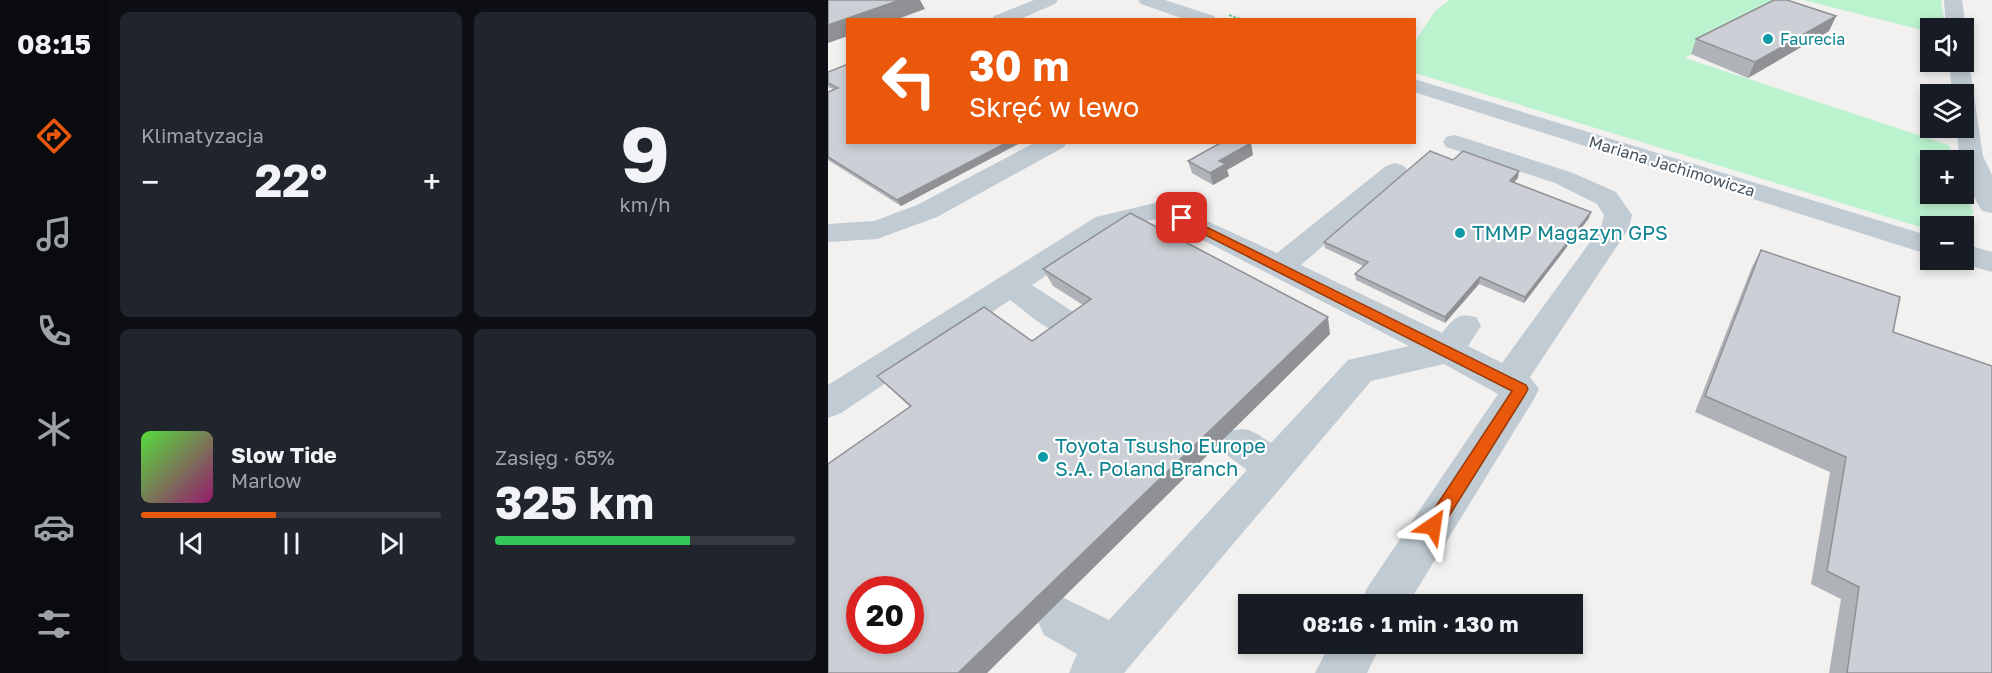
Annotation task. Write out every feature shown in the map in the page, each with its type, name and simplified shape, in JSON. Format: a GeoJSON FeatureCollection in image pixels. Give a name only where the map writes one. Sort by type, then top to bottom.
{"type":"FeatureCollection","features":[{"type":"Feature","properties":{"kind":"street"},"geometry":{"type":"LineString","coordinates":[[1006,18],[1048,0]]}},
{"type":"Feature","properties":{"kind":"street"},"geometry":{"type":"LineString","coordinates":[[1147,0],[1200,18]]}},
{"type":"Feature","properties":{"kind":"street"},"geometry":{"type":"LineString","coordinates":[[1953,0],[1955,18]]}},
{"type":"Feature","properties":{"kind":"street","name":"Mariana Jachimowicza"},"geometry":{"type":"LineString","coordinates":[[1416,86],[1920,243]]}},
{"type":"Feature","properties":{"kind":"street"},"geometry":{"type":"LineString","coordinates":[[1974,131],[1992,204]]}},
{"type":"Feature","properties":{"kind":"street"},"geometry":{"type":"LineString","coordinates":[[1455,142],[1564,178],[1607,198],[1617,215],[1615,228],[1508,382]]}},
{"type":"Feature","properties":{"kind":"street"},"geometry":{"type":"LineString","coordinates":[[828,233],[877,230],[927,211],[1051,144]]}},
{"type":"Feature","properties":{"kind":"street"},"geometry":{"type":"LineString","coordinates":[[1279,267],[1395,171]]}},
{"type":"Feature","properties":{"kind":"street"},"geometry":{"type":"LineString","coordinates":[[828,403],[1106,223],[1163,209],[1279,267],[1456,338],[1508,382],[1521,389],[1389,594]]}},
{"type":"Feature","properties":{"kind":"street"},"geometry":{"type":"LineString","coordinates":[[1974,257],[1992,262]]}},
{"type":"Feature","properties":{"kind":"street"},"geometry":{"type":"LineString","coordinates":[[1010,285],[1067,324]]}},
{"type":"Feature","properties":{"kind":"street"},"geometry":{"type":"LineString","coordinates":[[1060,619],[1104,661],[1360,370],[1456,338]]}},
{"type":"Feature","properties":{"kind":"street"},"geometry":{"type":"LineString","coordinates":[[1241,444],[1275,467]]}},
{"type":"Feature","properties":{"kind":"street"},"geometry":{"type":"LineString","coordinates":[[1339,673],[1351,654]]}},
{"type":"Feature","properties":{"kind":"green space"},"geometry":{"type":"Polygon","coordinates":[[[1450,0],[1782,0],[1685,58],[1920,135],[1920,138],[1928,138],[1949,145],[1951,150],[1920,150],[1920,204],[1970,204],[1974,214],[1970,216],[1920,216],[1920,227],[1416,73],[1416,40],[1435,11],[1450,0]]]}},
{"type":"Feature","properties":{"kind":"green space"},"geometry":{"type":"Polygon","coordinates":[[[1803,0],[1941,0],[1944,18],[1920,18],[1920,29],[1803,0]]]}},
{"type":"Feature","properties":{"kind":"building"},"geometry":{"type":"Polygon","coordinates":[[[828,0],[900,0],[846,18],[828,25],[828,0]]]}},
{"type":"Feature","properties":{"kind":"building"},"geometry":{"type":"Polygon","coordinates":[[[1774,0],[1787,0],[1836,16],[1755,62],[1696,39],[1774,0]]]}},
{"type":"Feature","properties":{"kind":"building"},"geometry":{"type":"Polygon","coordinates":[[[846,65],[846,144],[1004,144],[897,200],[828,157],[828,92],[838,88],[828,83],[828,72],[846,65]]]}},
{"type":"Feature","properties":{"kind":"building"},"geometry":{"type":"Polygon","coordinates":[[[1218,144],[1249,144],[1219,161],[1226,164],[1210,173],[1188,161],[1218,144]]]}},
{"type":"Feature","properties":{"kind":"building","name":"TMMP Magazyn GPS"},"geometry":{"type":"Polygon","coordinates":[[[1430,151],[1453,160],[1463,151],[1519,171],[1510,181],[1591,212],[1525,297],[1480,277],[1445,317],[1355,274],[1368,262],[1324,242],[1430,151]]]}},
{"type":"Feature","properties":{"kind":"building","name":"Toyota Tsusho Europe S.A. Poland Branch"},"geometry":{"type":"Polygon","coordinates":[[[1130,213],[1328,317],[958,673],[828,673],[828,464],[911,406],[877,376],[984,307],[1032,341],[1091,299],[1043,269],[1130,213]]]}},
{"type":"Feature","properties":{"kind":"building"},"geometry":{"type":"Polygon","coordinates":[[[1761,250],[1900,297],[1893,332],[1992,366],[1992,673],[1847,673],[1859,587],[1827,571],[1846,457],[1705,396],[1761,250]]]}},
{"type":"Feature","properties":{"kind":"place","name":"Faurecia"},"geometry":{"type":"Point","coordinates":[1768,39]}},
{"type":"Feature","properties":{"kind":"place","name":"TMMP Magazyn GPS"},"geometry":{"type":"Point","coordinates":[1460,233]}},
{"type":"Feature","properties":{"kind":"place","name":"Toyota Tsusho Europe S.A. Poland Branch"},"geometry":{"type":"Point","coordinates":[1043,457]}},
{"type":"Feature","properties":{"kind":"route"},"geometry":{"type":"LineString","coordinates":[[1182,218],[1521,389],[1433,526]]}}]}
